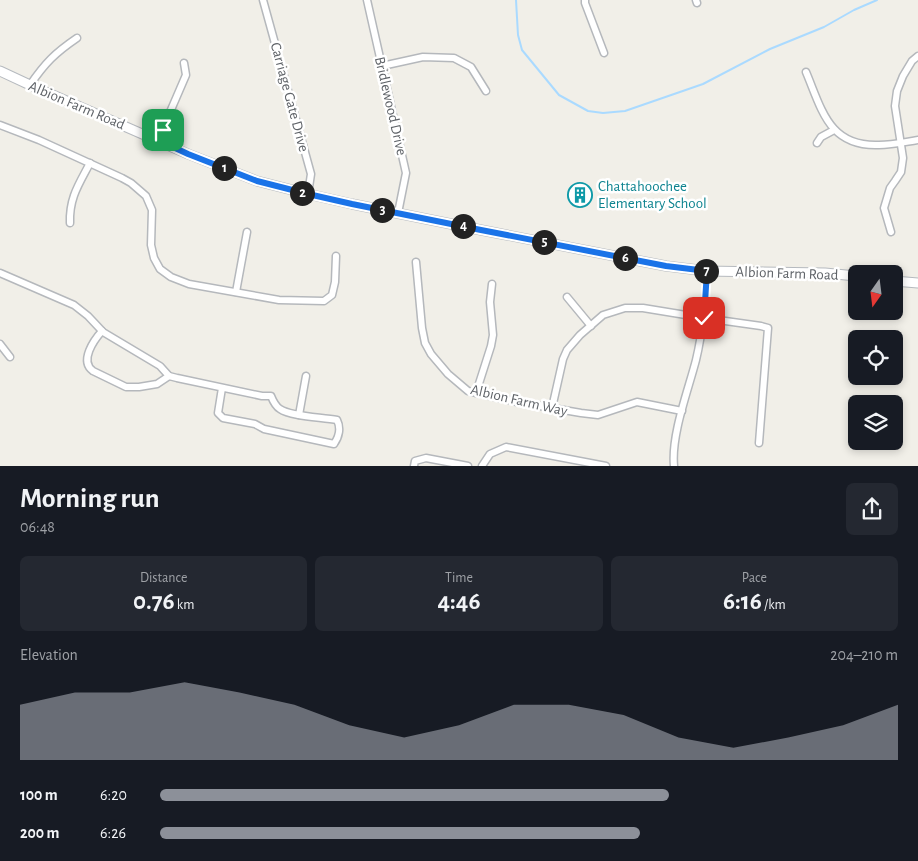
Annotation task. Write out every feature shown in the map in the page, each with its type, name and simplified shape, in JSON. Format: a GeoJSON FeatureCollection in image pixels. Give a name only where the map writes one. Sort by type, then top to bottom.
{"type":"FeatureCollection","features":[{"type":"Feature","properties":{"kind":"street","name":"Carriage Gate Drive"},"geometry":{"type":"LineString","coordinates":[[263,0],[311,174],[308,194]]}},
{"type":"Feature","properties":{"kind":"street","name":"Bridlewood Drive"},"geometry":{"type":"LineString","coordinates":[[367,0],[406,173],[398,213]]}},
{"type":"Feature","properties":{"kind":"street"},"geometry":{"type":"LineString","coordinates":[[585,0],[604,53]]}},
{"type":"Feature","properties":{"kind":"street"},"geometry":{"type":"LineString","coordinates":[[30,85],[46,62],[77,38]]}},
{"type":"Feature","properties":{"kind":"street"},"geometry":{"type":"LineString","coordinates":[[891,232],[884,208],[890,188],[900,172],[903,158],[895,106],[897,91],[912,61],[918,56]]}},
{"type":"Feature","properties":{"kind":"street"},"geometry":{"type":"LineString","coordinates":[[382,66],[423,57],[454,58],[471,67],[486,91]]}},
{"type":"Feature","properties":{"kind":"street"},"geometry":{"type":"LineString","coordinates":[[158,140],[186,75],[184,63]]}},
{"type":"Feature","properties":{"kind":"street","name":"Albion Farm Road"},"geometry":{"type":"LineString","coordinates":[[0,71],[188,154],[257,181],[308,194],[666,266],[707,271],[848,275]]}},
{"type":"Feature","properties":{"kind":"street"},"geometry":{"type":"LineString","coordinates":[[806,72],[822,111],[834,130],[845,138],[856,143],[868,145],[918,140]]}},
{"type":"Feature","properties":{"kind":"street"},"geometry":{"type":"LineString","coordinates":[[0,125],[90,163],[131,183],[146,196],[152,210],[151,246],[154,258],[160,269],[170,277],[189,284],[279,300],[324,300],[332,295],[335,282],[336,256]]}},
{"type":"Feature","properties":{"kind":"street"},"geometry":{"type":"LineString","coordinates":[[817,143],[821,137],[834,130]]}},
{"type":"Feature","properties":{"kind":"street"},"geometry":{"type":"LineString","coordinates":[[70,223],[70,208],[73,195],[90,163]]}},
{"type":"Feature","properties":{"kind":"street"},"geometry":{"type":"LineString","coordinates":[[236,292],[247,232]]}},
{"type":"Feature","properties":{"kind":"street","name":"Albion Farm Way"},"geometry":{"type":"LineString","coordinates":[[416,262],[425,343],[448,374],[468,391],[598,415],[638,402],[682,411]]}},
{"type":"Feature","properties":{"kind":"street"},"geometry":{"type":"LineString","coordinates":[[674,466],[677,433],[704,318],[707,271]]}},
{"type":"Feature","properties":{"kind":"street"},"geometry":{"type":"LineString","coordinates":[[0,273],[74,305],[102,330],[160,366],[169,376],[262,396],[271,396],[275,405],[282,410],[299,415],[337,420],[339,435],[337,440],[334,444],[223,418],[218,413],[222,388]]}},
{"type":"Feature","properties":{"kind":"street"},"geometry":{"type":"LineString","coordinates":[[903,282],[918,283]]}},
{"type":"Feature","properties":{"kind":"street"},"geometry":{"type":"LineString","coordinates":[[476,393],[494,335],[490,302],[492,284]]}},
{"type":"Feature","properties":{"kind":"street"},"geometry":{"type":"LineString","coordinates":[[567,297],[591,326]]}},
{"type":"Feature","properties":{"kind":"street"},"geometry":{"type":"LineString","coordinates":[[552,408],[563,360],[568,350],[580,335],[603,315],[625,308],[643,308],[761,326],[768,328],[759,443]]}},
{"type":"Feature","properties":{"kind":"street"},"geometry":{"type":"LineString","coordinates":[[102,330],[93,343],[86,362],[88,368],[126,387],[157,384],[169,376]]}},
{"type":"Feature","properties":{"kind":"street"},"geometry":{"type":"LineString","coordinates":[[0,344],[10,357]]}},
{"type":"Feature","properties":{"kind":"street"},"geometry":{"type":"LineString","coordinates":[[299,415],[306,376]]}},
{"type":"Feature","properties":{"kind":"street"},"geometry":{"type":"LineString","coordinates":[[482,466],[490,454],[506,447],[606,466]]}},
{"type":"Feature","properties":{"kind":"street"},"geometry":{"type":"LineString","coordinates":[[414,466],[416,461],[426,458],[468,466]]}},
{"type":"Feature","properties":{"kind":"waterway"},"geometry":{"type":"LineString","coordinates":[[516,0],[518,35],[522,50],[559,95],[588,111],[603,113],[625,111],[703,84],[770,49],[824,27],[854,10],[877,0]]}},
{"type":"Feature","properties":{"kind":"place","name":"Chattahoochee Elementary School"},"geometry":{"type":"Point","coordinates":[580,195]}},
{"type":"Feature","properties":{"kind":"route"},"geometry":{"type":"LineString","coordinates":[[163,130],[158,140],[257,181],[352,204],[481,230],[666,266],[707,271],[704,318]]}}]}
